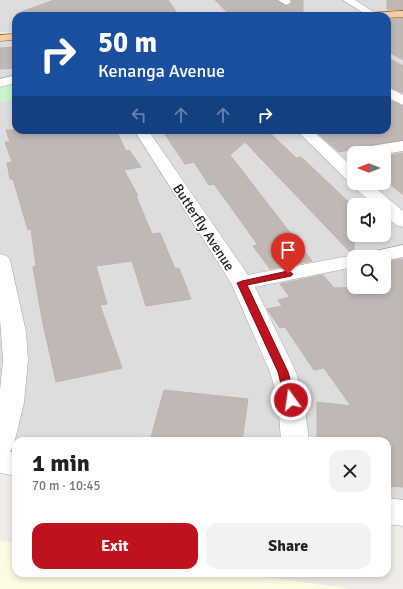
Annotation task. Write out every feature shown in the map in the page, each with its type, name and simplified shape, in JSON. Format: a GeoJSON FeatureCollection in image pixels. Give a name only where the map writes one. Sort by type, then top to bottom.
{"type":"FeatureCollection","features":[{"type":"Feature","properties":{"kind":"main road"},"geometry":{"type":"LineString","coordinates":[[391,15],[403,14]]}},
{"type":"Feature","properties":{"kind":"main road"},"geometry":{"type":"LineString","coordinates":[[391,18],[403,17]]}},
{"type":"Feature","properties":{"kind":"main road"},"geometry":{"type":"LineString","coordinates":[[0,38],[12,37]]}},
{"type":"Feature","properties":{"kind":"main road"},"geometry":{"type":"LineString","coordinates":[[0,42],[12,41]]}},
{"type":"Feature","properties":{"kind":"street"},"geometry":{"type":"LineString","coordinates":[[348,0],[365,12]]}},
{"type":"Feature","properties":{"kind":"street"},"geometry":{"type":"LineString","coordinates":[[0,83],[12,80]]}},
{"type":"Feature","properties":{"kind":"street"},"geometry":{"type":"LineString","coordinates":[[391,94],[403,101]]}},
{"type":"Feature","properties":{"kind":"street","name":"Butterfly Avenue"},"geometry":{"type":"LineString","coordinates":[[144,134],[242,283],[285,379],[291,400],[291,414],[295,437]]}},
{"type":"Feature","properties":{"kind":"street"},"geometry":{"type":"LineString","coordinates":[[307,134],[347,171]]}},
{"type":"Feature","properties":{"kind":"street"},"geometry":{"type":"LineString","coordinates":[[391,148],[403,146]]}},
{"type":"Feature","properties":{"kind":"street"},"geometry":{"type":"LineString","coordinates":[[332,157],[347,155]]}},
{"type":"Feature","properties":{"kind":"street"},"geometry":{"type":"LineString","coordinates":[[368,190],[403,221]]}},
{"type":"Feature","properties":{"kind":"street"},"geometry":{"type":"LineString","coordinates":[[391,253],[403,251]]}},
{"type":"Feature","properties":{"kind":"street"},"geometry":{"type":"LineString","coordinates":[[0,260],[14,333],[15,357],[10,409],[0,444]]}},
{"type":"Feature","properties":{"kind":"street"},"geometry":{"type":"LineString","coordinates":[[242,283],[347,262]]}},
{"type":"Feature","properties":{"kind":"street"},"geometry":{"type":"LineString","coordinates":[[0,462],[12,464]]}},
{"type":"Feature","properties":{"kind":"street"},"geometry":{"type":"LineString","coordinates":[[391,512],[403,514]]}},
{"type":"Feature","properties":{"kind":"shaded area"},"geometry":{"type":"Polygon","coordinates":[[[0,0],[403,0],[403,9],[361,12],[12,12],[12,31],[0,32],[0,0]]]}},
{"type":"Feature","properties":{"kind":"shaded area"},"geometry":{"type":"Polygon","coordinates":[[[391,16],[403,16],[403,503],[391,502],[391,437],[12,437],[12,458],[0,456],[0,41],[12,40],[12,134],[391,134],[391,16]]]}},
{"type":"Feature","properties":{"kind":"shaded area"},"geometry":{"type":"Polygon","coordinates":[[[0,541],[12,542],[12,577],[264,577],[352,589],[0,589],[0,541]]]}},
{"type":"Feature","properties":{"kind":"green space"},"geometry":{"type":"Polygon","coordinates":[[[12,83],[12,100],[0,102],[0,87],[12,83]]]}},
{"type":"Feature","properties":{"kind":"building"},"geometry":{"type":"Polygon","coordinates":[[[54,0],[168,0],[176,12],[21,12],[54,0]]]}},
{"type":"Feature","properties":{"kind":"building"},"geometry":{"type":"Polygon","coordinates":[[[215,0],[277,0],[287,6],[292,3],[291,0],[303,0],[303,12],[227,12],[215,0]]]}},
{"type":"Feature","properties":{"kind":"building"},"geometry":{"type":"Polygon","coordinates":[[[387,0],[403,0],[403,10],[387,10],[387,0]]]}},
{"type":"Feature","properties":{"kind":"building"},"geometry":{"type":"Polygon","coordinates":[[[403,18],[403,60],[391,53],[391,19],[403,18]]]}},
{"type":"Feature","properties":{"kind":"building"},"geometry":{"type":"Polygon","coordinates":[[[12,47],[12,68],[0,69],[0,48],[12,47]]]}},
{"type":"Feature","properties":{"kind":"building"},"geometry":{"type":"Polygon","coordinates":[[[391,59],[403,66],[403,93],[391,88],[391,59]]]}},
{"type":"Feature","properties":{"kind":"building"},"geometry":{"type":"Polygon","coordinates":[[[391,101],[403,106],[403,140],[364,146],[347,146],[347,151],[339,152],[319,134],[391,134],[391,101]]]}},
{"type":"Feature","properties":{"kind":"building"},"geometry":{"type":"Polygon","coordinates":[[[6,130],[12,130],[12,134],[118,134],[126,151],[129,150],[141,167],[124,170],[138,196],[136,196],[152,234],[160,233],[175,269],[179,268],[191,299],[146,306],[132,261],[96,266],[107,304],[100,305],[122,368],[56,382],[42,319],[33,267],[36,266],[31,229],[28,230],[13,179],[10,179],[7,163],[12,162],[5,142],[10,142],[6,130]]]}},
{"type":"Feature","properties":{"kind":"building"},"geometry":{"type":"Polygon","coordinates":[[[165,134],[271,134],[296,158],[301,157],[347,200],[347,242],[354,242],[354,250],[348,250],[245,142],[230,155],[312,261],[270,269],[253,246],[258,245],[214,184],[209,185],[194,162],[185,164],[165,134]]]}},
{"type":"Feature","properties":{"kind":"building"},"geometry":{"type":"Polygon","coordinates":[[[403,153],[403,195],[391,185],[391,155],[403,153]]]}},
{"type":"Feature","properties":{"kind":"building"},"geometry":{"type":"Polygon","coordinates":[[[403,259],[403,487],[391,486],[391,437],[317,437],[317,402],[351,406],[324,368],[314,370],[285,327],[280,328],[267,309],[282,306],[278,300],[290,297],[280,284],[323,275],[334,288],[347,288],[347,294],[391,294],[391,261],[403,259]]]}},
{"type":"Feature","properties":{"kind":"building"},"geometry":{"type":"Polygon","coordinates":[[[164,390],[248,399],[243,437],[151,437],[164,390]]]}},
{"type":"Feature","properties":{"kind":"route"},"geometry":{"type":"LineString","coordinates":[[288,274],[242,283],[283,372],[291,400]]}}]}
